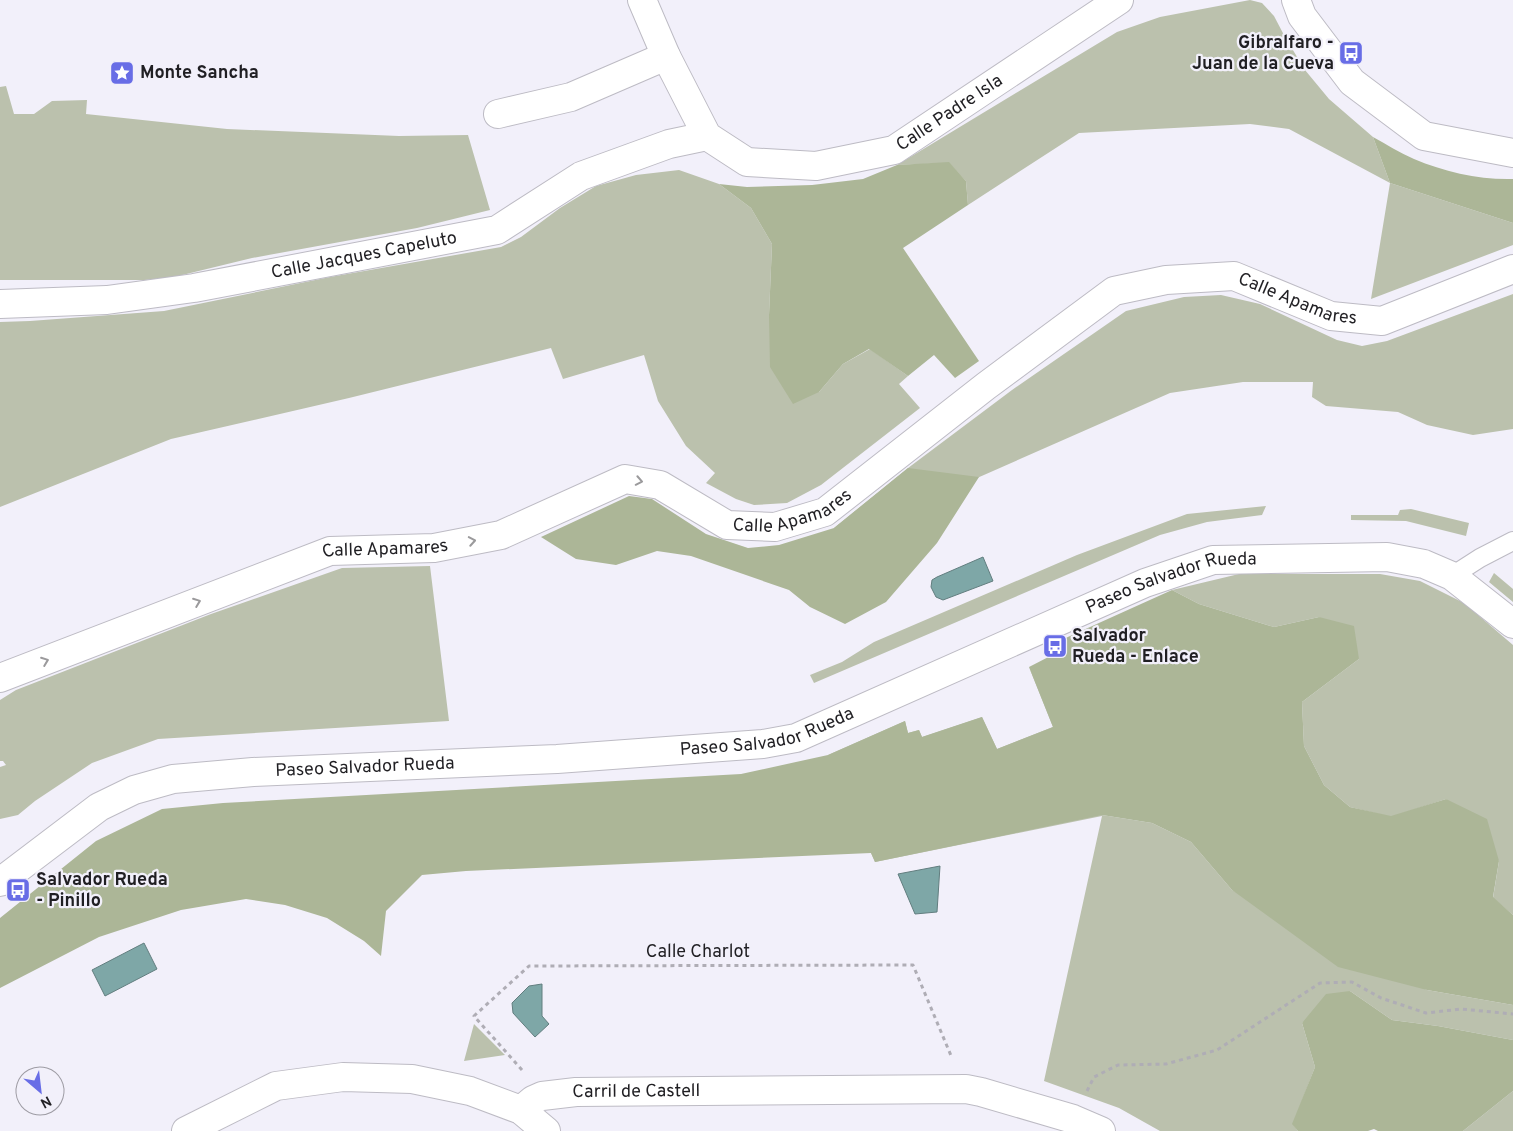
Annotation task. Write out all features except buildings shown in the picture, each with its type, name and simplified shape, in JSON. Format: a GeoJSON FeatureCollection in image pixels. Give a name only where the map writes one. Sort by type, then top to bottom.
{"type":"FeatureCollection","features":[{"type":"Feature","properties":{"kind":"street"},"geometry":{"type":"LineString","coordinates":[[642,0],[666,56],[707,136]]}},
{"type":"Feature","properties":{"kind":"street","name":"Calle Padre Isla"},"geometry":{"type":"LineString","coordinates":[[707,136],[746,162],[816,166],[894,150],[1119,0]]}},
{"type":"Feature","properties":{"kind":"street"},"geometry":{"type":"LineString","coordinates":[[1296,0],[1302,16],[1352,82],[1424,136],[1513,153]]}},
{"type":"Feature","properties":{"kind":"street"},"geometry":{"type":"LineString","coordinates":[[498,114],[571,97],[666,56]]}},
{"type":"Feature","properties":{"kind":"street","name":"Calle Jacques Capeluto"},"geometry":{"type":"LineString","coordinates":[[0,304],[107,300],[194,288],[497,230],[581,176],[669,144],[707,136]]}},
{"type":"Feature","properties":{"kind":"street","name":"Calle Apamares"},"geometry":{"type":"LineString","coordinates":[[0,678],[330,550],[434,548],[501,536],[626,479],[660,485],[727,525],[775,527],[825,512],[986,386],[1114,290],[1166,280],[1234,276],[1331,316],[1382,321],[1513,269]]}},
{"type":"Feature","properties":{"kind":"street","name":"Paseo Salvador Rueda"},"geometry":{"type":"LineString","coordinates":[[0,882],[99,807],[134,790],[173,779],[253,772],[557,759],[763,744],[796,738],[1137,587],[1213,560],[1387,557],[1424,564],[1452,576],[1513,624]]}},
{"type":"Feature","properties":{"kind":"street","name":"Carril de Castell"},"geometry":{"type":"LineString","coordinates":[[186,1131],[276,1086],[343,1077],[412,1079],[532,1103],[576,1092],[966,1089],[1073,1119],[1101,1131]]}},
{"type":"Feature","properties":{"kind":"street"},"geometry":{"type":"LineString","coordinates":[[532,1103],[546,1131]]}},
{"type":"Feature","properties":{"kind":"lane"},"geometry":{"type":"LineString","coordinates":[[1452,576],[1480,558],[1513,541]]}},
{"type":"Feature","properties":{"kind":"path","name":"Calle Charlot"},"geometry":{"type":"LineString","coordinates":[[532,1103],[514,1061],[474,1016],[529,966],[913,965],[966,1089]]}},
{"type":"Feature","properties":{"kind":"path"},"geometry":{"type":"LineString","coordinates":[[1073,1119],[1094,1077],[1118,1065],[1166,1064],[1217,1050],[1320,983],[1352,982],[1381,998],[1426,1014],[1461,1009],[1513,1014]]}},
{"type":"Feature","properties":{"kind":"shaded area"},"geometry":{"type":"Polygon","coordinates":[[[1250,0],[1262,3],[1274,16],[1305,70],[1329,99],[1373,137],[1390,183],[1289,129],[1250,124],[1079,133],[968,205],[966,181],[949,163],[897,165],[1117,32],[1160,17],[1250,0]]]}},
{"type":"Feature","properties":{"kind":"shaded area"},"geometry":{"type":"Polygon","coordinates":[[[6,86],[14,114],[34,114],[52,101],[87,100],[86,114],[227,129],[399,136],[468,135],[490,210],[417,228],[252,258],[174,277],[145,280],[0,280],[0,87],[6,86]]]}},
{"type":"Feature","properties":{"kind":"shaded area"},"geometry":{"type":"Polygon","coordinates":[[[1373,137],[1409,157],[1438,168],[1475,177],[1513,179],[1513,223],[1390,183],[1373,137]]]}},
{"type":"Feature","properties":{"kind":"shaded area"},"geometry":{"type":"Polygon","coordinates":[[[949,162],[966,181],[968,205],[903,248],[979,361],[955,378],[934,355],[908,376],[869,349],[843,364],[819,392],[793,404],[770,367],[769,315],[772,244],[751,208],[719,184],[747,187],[812,185],[863,179],[897,165],[949,162]]]}},
{"type":"Feature","properties":{"kind":"shaded area"},"geometry":{"type":"Polygon","coordinates":[[[679,170],[719,184],[751,208],[772,244],[769,315],[819,392],[843,364],[870,349],[908,376],[899,384],[920,408],[821,485],[787,503],[754,505],[736,499],[706,483],[715,473],[686,446],[658,401],[644,355],[563,379],[551,348],[349,398],[171,439],[0,507],[0,322],[164,311],[330,277],[501,247],[521,237],[560,208],[596,186],[636,175],[679,170]]]}},
{"type":"Feature","properties":{"kind":"shaded area"},"geometry":{"type":"Polygon","coordinates":[[[1390,183],[1513,223],[1513,245],[1371,299],[1390,183]]]}},
{"type":"Feature","properties":{"kind":"shaded area"},"geometry":{"type":"Polygon","coordinates":[[[1513,294],[1513,429],[1473,435],[1427,425],[1398,412],[1326,406],[1312,397],[1313,382],[1243,382],[1170,393],[834,541],[834,528],[908,468],[1012,390],[1126,311],[1184,297],[1221,295],[1260,304],[1337,340],[1362,346],[1387,341],[1513,294]]]}},
{"type":"Feature","properties":{"kind":"shaded area"},"geometry":{"type":"Polygon","coordinates":[[[908,468],[979,477],[937,543],[886,602],[845,624],[810,607],[789,590],[691,556],[657,551],[616,565],[576,559],[541,537],[629,496],[652,499],[706,534],[748,548],[779,545],[834,528],[908,468]]]}},
{"type":"Feature","properties":{"kind":"shaded area"},"geometry":{"type":"Polygon","coordinates":[[[1266,506],[1262,515],[1207,522],[1160,535],[814,683],[810,675],[842,662],[874,642],[1077,555],[1187,514],[1266,506]]]}},
{"type":"Feature","properties":{"kind":"shaded area"},"geometry":{"type":"Polygon","coordinates":[[[1411,509],[1469,523],[1466,536],[1406,521],[1351,520],[1351,515],[1398,515],[1400,510],[1411,509]]]}},
{"type":"Feature","properties":{"kind":"shaded area"},"geometry":{"type":"Polygon","coordinates":[[[983,557],[993,581],[943,600],[936,597],[931,587],[932,580],[983,557]]]}},
{"type":"Feature","properties":{"kind":"shaded area"},"geometry":{"type":"Polygon","coordinates":[[[430,566],[449,721],[158,739],[92,763],[35,801],[18,815],[0,819],[0,767],[6,765],[3,761],[0,761],[0,700],[16,690],[211,614],[342,568],[430,566]]]}},
{"type":"Feature","properties":{"kind":"shaded area"},"geometry":{"type":"Polygon","coordinates":[[[1494,573],[1513,589],[1513,602],[1489,582],[1494,573]]]}},
{"type":"Feature","properties":{"kind":"shaded area"},"geometry":{"type":"Polygon","coordinates":[[[1239,574],[1380,574],[1420,581],[1464,603],[1513,645],[1513,915],[1493,898],[1499,861],[1446,799],[1391,817],[1350,807],[1324,785],[1304,746],[1302,702],[1359,659],[1319,617],[1274,627],[1199,604],[1172,590],[1239,574]]]}},
{"type":"Feature","properties":{"kind":"shaded area"},"geometry":{"type":"Polygon","coordinates":[[[1172,590],[1199,604],[1274,627],[1319,617],[1354,626],[1359,659],[1302,702],[1304,746],[1324,785],[1350,807],[1391,816],[1446,799],[1487,819],[1499,861],[1493,897],[1513,915],[1513,1005],[1427,990],[1338,967],[1232,890],[1191,842],[1152,823],[1102,815],[875,862],[871,853],[466,871],[422,875],[386,911],[381,956],[364,941],[327,918],[285,905],[246,899],[181,910],[99,937],[0,988],[0,918],[96,841],[162,809],[223,803],[741,774],[828,755],[905,721],[908,733],[919,730],[922,737],[982,717],[997,749],[1053,727],[1029,667],[1062,650],[1059,641],[1172,590]]]}},
{"type":"Feature","properties":{"kind":"shaded area"},"geometry":{"type":"Polygon","coordinates":[[[1029,667],[1102,815],[1152,823],[1191,842],[1232,890],[1427,990],[1513,1005],[1513,1040],[1438,1026],[1392,1020],[1350,991],[1302,1023],[1315,1067],[1293,1124],[1298,1131],[1160,1131],[1119,1108],[1044,1081],[1102,816],[875,862],[828,755],[905,721],[908,733],[919,730],[922,737],[982,717],[997,749],[1053,727],[1029,667]]]}},
{"type":"Feature","properties":{"kind":"shaded area"},"geometry":{"type":"Polygon","coordinates":[[[940,866],[937,912],[915,914],[898,874],[940,866]]]}},
{"type":"Feature","properties":{"kind":"shaded area"},"geometry":{"type":"Polygon","coordinates":[[[144,943],[157,969],[105,996],[92,970],[144,943]]]}},
{"type":"Feature","properties":{"kind":"shaded area"},"geometry":{"type":"Polygon","coordinates":[[[542,984],[542,1016],[549,1024],[535,1037],[513,1013],[512,1003],[529,986],[542,984]]]}},
{"type":"Feature","properties":{"kind":"shaded area"},"geometry":{"type":"Polygon","coordinates":[[[1350,991],[1392,1020],[1438,1026],[1513,1040],[1513,1091],[1463,1131],[1378,1131],[1374,1129],[1368,1131],[1298,1131],[1292,1124],[1315,1067],[1302,1023],[1326,994],[1350,991]]]}},
{"type":"Feature","properties":{"kind":"shaded area"},"geometry":{"type":"Polygon","coordinates":[[[474,1024],[505,1055],[464,1061],[474,1024]]]}},
{"type":"Feature","properties":{"kind":"shaded area"},"geometry":{"type":"Polygon","coordinates":[[[1513,1091],[1513,1131],[1463,1131],[1513,1091]]]}},
{"type":"Feature","properties":{"kind":"place","name":"Gibralfaro - Juan de la Cueva"},"geometry":{"type":"Point","coordinates":[1351,53]}},
{"type":"Feature","properties":{"kind":"place","name":"Monte Sancha"},"geometry":{"type":"Point","coordinates":[122,73]}},
{"type":"Feature","properties":{"kind":"place","name":"Salvador Rueda - Enlace"},"geometry":{"type":"Point","coordinates":[1055,646]}},
{"type":"Feature","properties":{"kind":"place","name":"Salvador Rueda - Pinillo"},"geometry":{"type":"Point","coordinates":[18,890]}}]}
